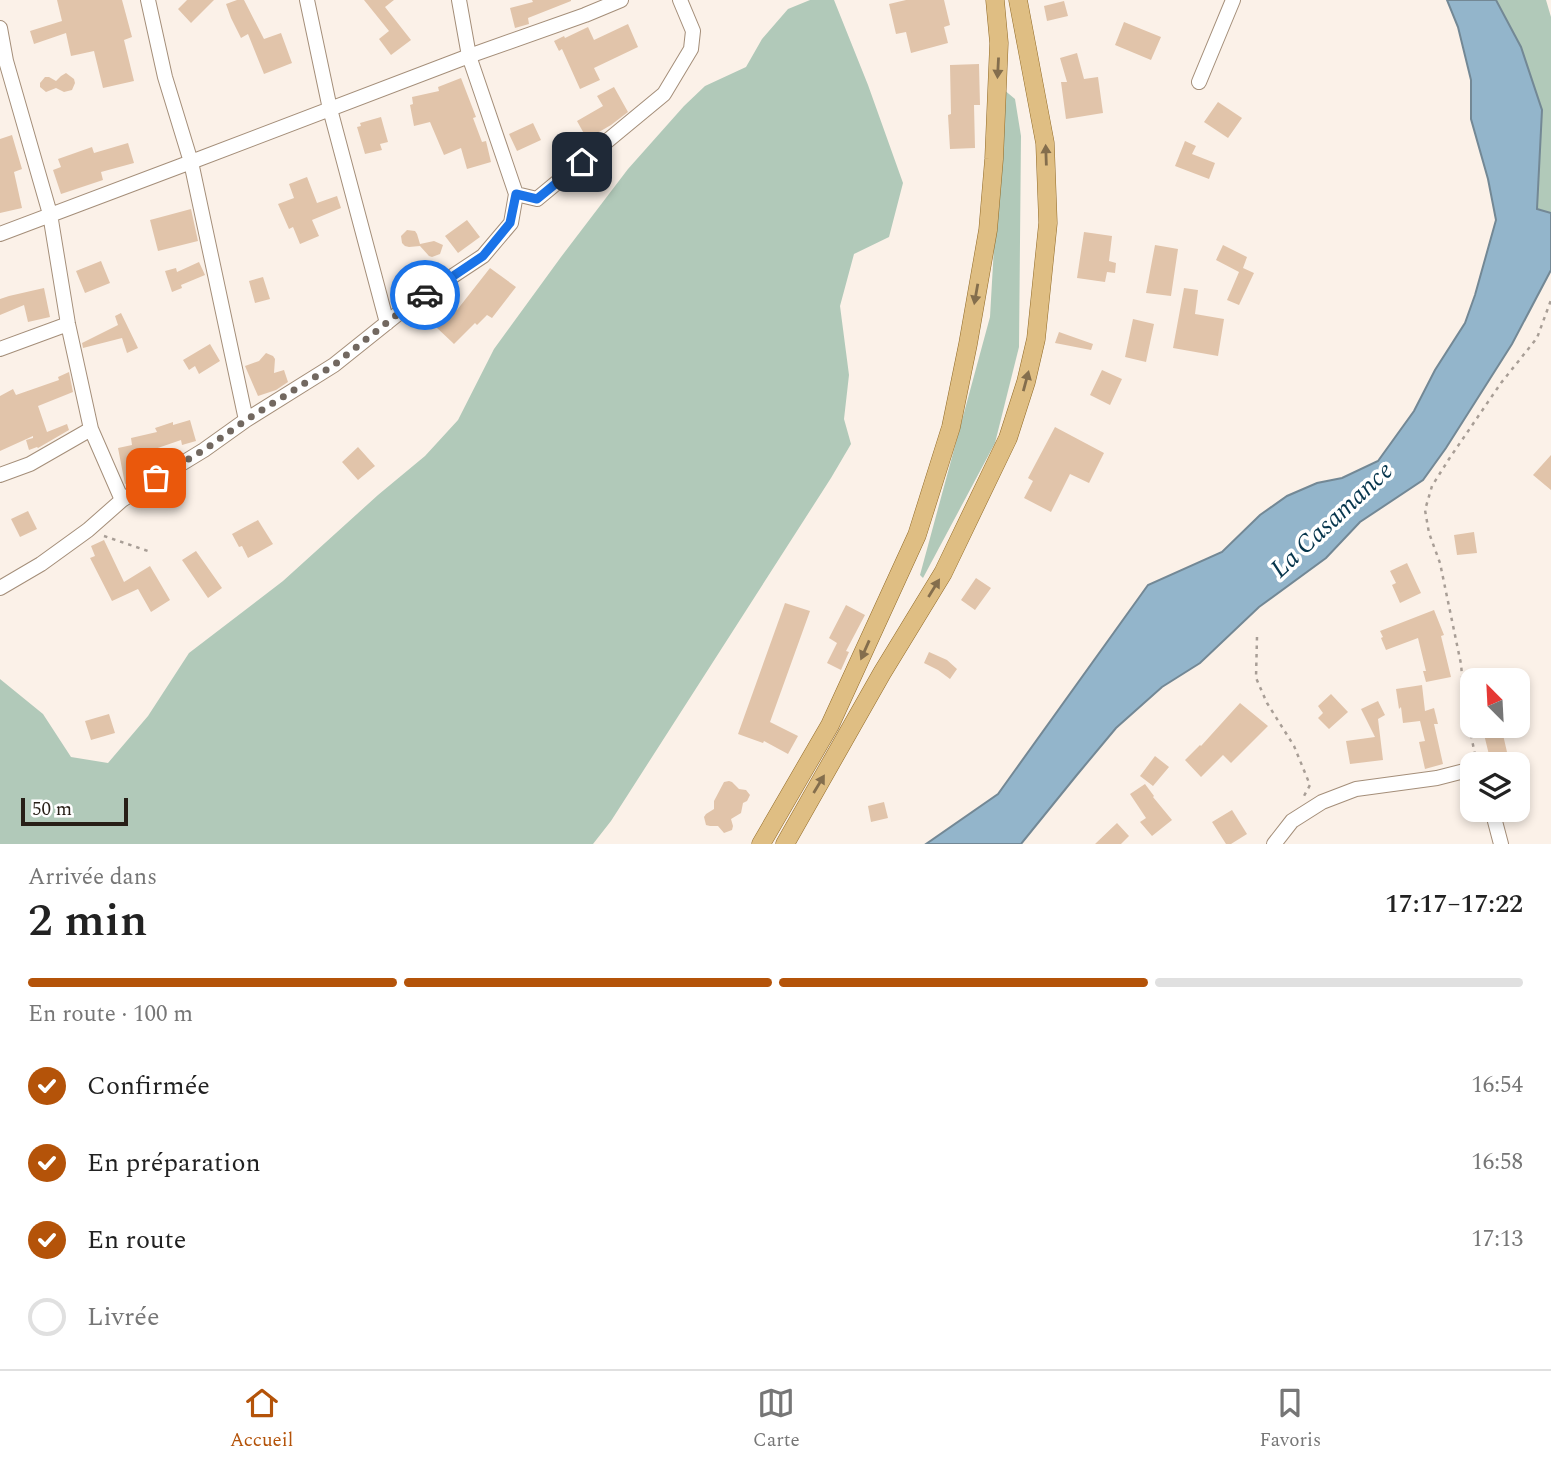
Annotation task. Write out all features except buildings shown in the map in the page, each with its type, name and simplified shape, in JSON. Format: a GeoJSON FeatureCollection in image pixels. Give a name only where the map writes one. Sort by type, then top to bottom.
{"type":"FeatureCollection","features":[{"type":"Feature","properties":{"kind":"main road"},"geometry":{"type":"LineString","coordinates":[[761,844],[830,725],[917,535],[951,427],[988,230],[995,159],[999,43],[995,0]]}},
{"type":"Feature","properties":{"kind":"main road"},"geometry":{"type":"LineString","coordinates":[[785,844],[882,673],[943,573],[1008,438],[1026,382],[1036,339],[1048,223],[1045,143],[1018,0]]}},
{"type":"Feature","properties":{"kind":"street"},"geometry":{"type":"LineString","coordinates":[[148,0],[164,77],[191,162],[246,420]]}},
{"type":"Feature","properties":{"kind":"street"},"geometry":{"type":"LineString","coordinates":[[307,0],[330,109],[387,323]]}},
{"type":"Feature","properties":{"kind":"street"},"geometry":{"type":"LineString","coordinates":[[0,588],[41,564],[88,530],[122,500],[334,365],[409,305],[483,256],[510,223],[516,194],[469,56],[459,0]]}},
{"type":"Feature","properties":{"kind":"street"},"geometry":{"type":"LineString","coordinates":[[0,234],[621,0]]}},
{"type":"Feature","properties":{"kind":"street"},"geometry":{"type":"LineString","coordinates":[[516,194],[537,199],[664,94],[691,49],[693,31],[680,0]]}},
{"type":"Feature","properties":{"kind":"street"},"geometry":{"type":"LineString","coordinates":[[1199,82],[1233,0]]}},
{"type":"Feature","properties":{"kind":"street"},"geometry":{"type":"LineString","coordinates":[[0,28],[3,62],[50,214],[68,324],[91,429],[122,500]]}},
{"type":"Feature","properties":{"kind":"street"},"geometry":{"type":"LineString","coordinates":[[0,349],[68,324]]}},
{"type":"Feature","properties":{"kind":"street"},"geometry":{"type":"LineString","coordinates":[[0,475],[30,464],[91,429]]}},
{"type":"Feature","properties":{"kind":"street"},"geometry":{"type":"LineString","coordinates":[[1275,844],[1292,821],[1322,802],[1356,789],[1437,778],[1460,772]]}},
{"type":"Feature","properties":{"kind":"street"},"geometry":{"type":"LineString","coordinates":[[1495,822],[1501,844]]}},
{"type":"Feature","properties":{"kind":"path"},"geometry":{"type":"LineString","coordinates":[[1474,752],[1464,699],[1461,664],[1440,563],[1429,533],[1425,510],[1432,486],[1449,459],[1501,383],[1537,338],[1551,300]]}},
{"type":"Feature","properties":{"kind":"path"},"geometry":{"type":"LineString","coordinates":[[88,530],[151,552]]}},
{"type":"Feature","properties":{"kind":"path"},"geometry":{"type":"LineString","coordinates":[[1257,637],[1256,678],[1267,703],[1294,746],[1310,785],[1304,797]]}},
{"type":"Feature","properties":{"kind":"green space"},"geometry":{"type":"Polygon","coordinates":[[[810,0],[834,0],[903,183],[889,237],[854,254],[840,306],[849,375],[844,419],[851,444],[611,821],[593,844],[0,844],[0,679],[43,714],[71,757],[108,763],[148,716],[189,653],[283,581],[425,456],[458,420],[494,349],[628,169],[705,86],[746,67],[762,39],[788,9],[810,0]]]}},
{"type":"Feature","properties":{"kind":"green space"},"geometry":{"type":"Polygon","coordinates":[[[1496,0],[1546,0],[1551,17],[1551,213],[1537,210],[1542,110],[1521,47],[1496,0]]]}},
{"type":"Feature","properties":{"kind":"green space"},"geometry":{"type":"Polygon","coordinates":[[[1003,89],[1015,99],[1021,136],[1019,347],[995,443],[923,578],[920,575],[990,317],[1003,89]]]}},
{"type":"Feature","properties":{"kind":"water","name":"La Casamance"},"geometry":{"type":"Polygon","coordinates":[[[1447,0],[1496,0],[1521,47],[1542,110],[1537,209],[1551,213],[1551,270],[1512,344],[1423,480],[1360,522],[1326,558],[1259,607],[1200,663],[1162,687],[1116,728],[1021,844],[926,844],[998,794],[1148,585],[1222,552],[1260,515],[1287,496],[1317,483],[1342,478],[1378,461],[1414,411],[1435,370],[1465,323],[1496,220],[1471,119],[1471,80],[1458,27],[1447,0]]]}},
{"type":"Feature","properties":{"kind":"way so far"},"geometry":{"type":"LineString","coordinates":[[156,478],[334,365],[425,295]]}},
{"type":"Feature","properties":{"kind":"route"},"geometry":{"type":"LineString","coordinates":[[425,295],[483,256],[510,223],[516,194],[537,199],[582,162]]}}]}
